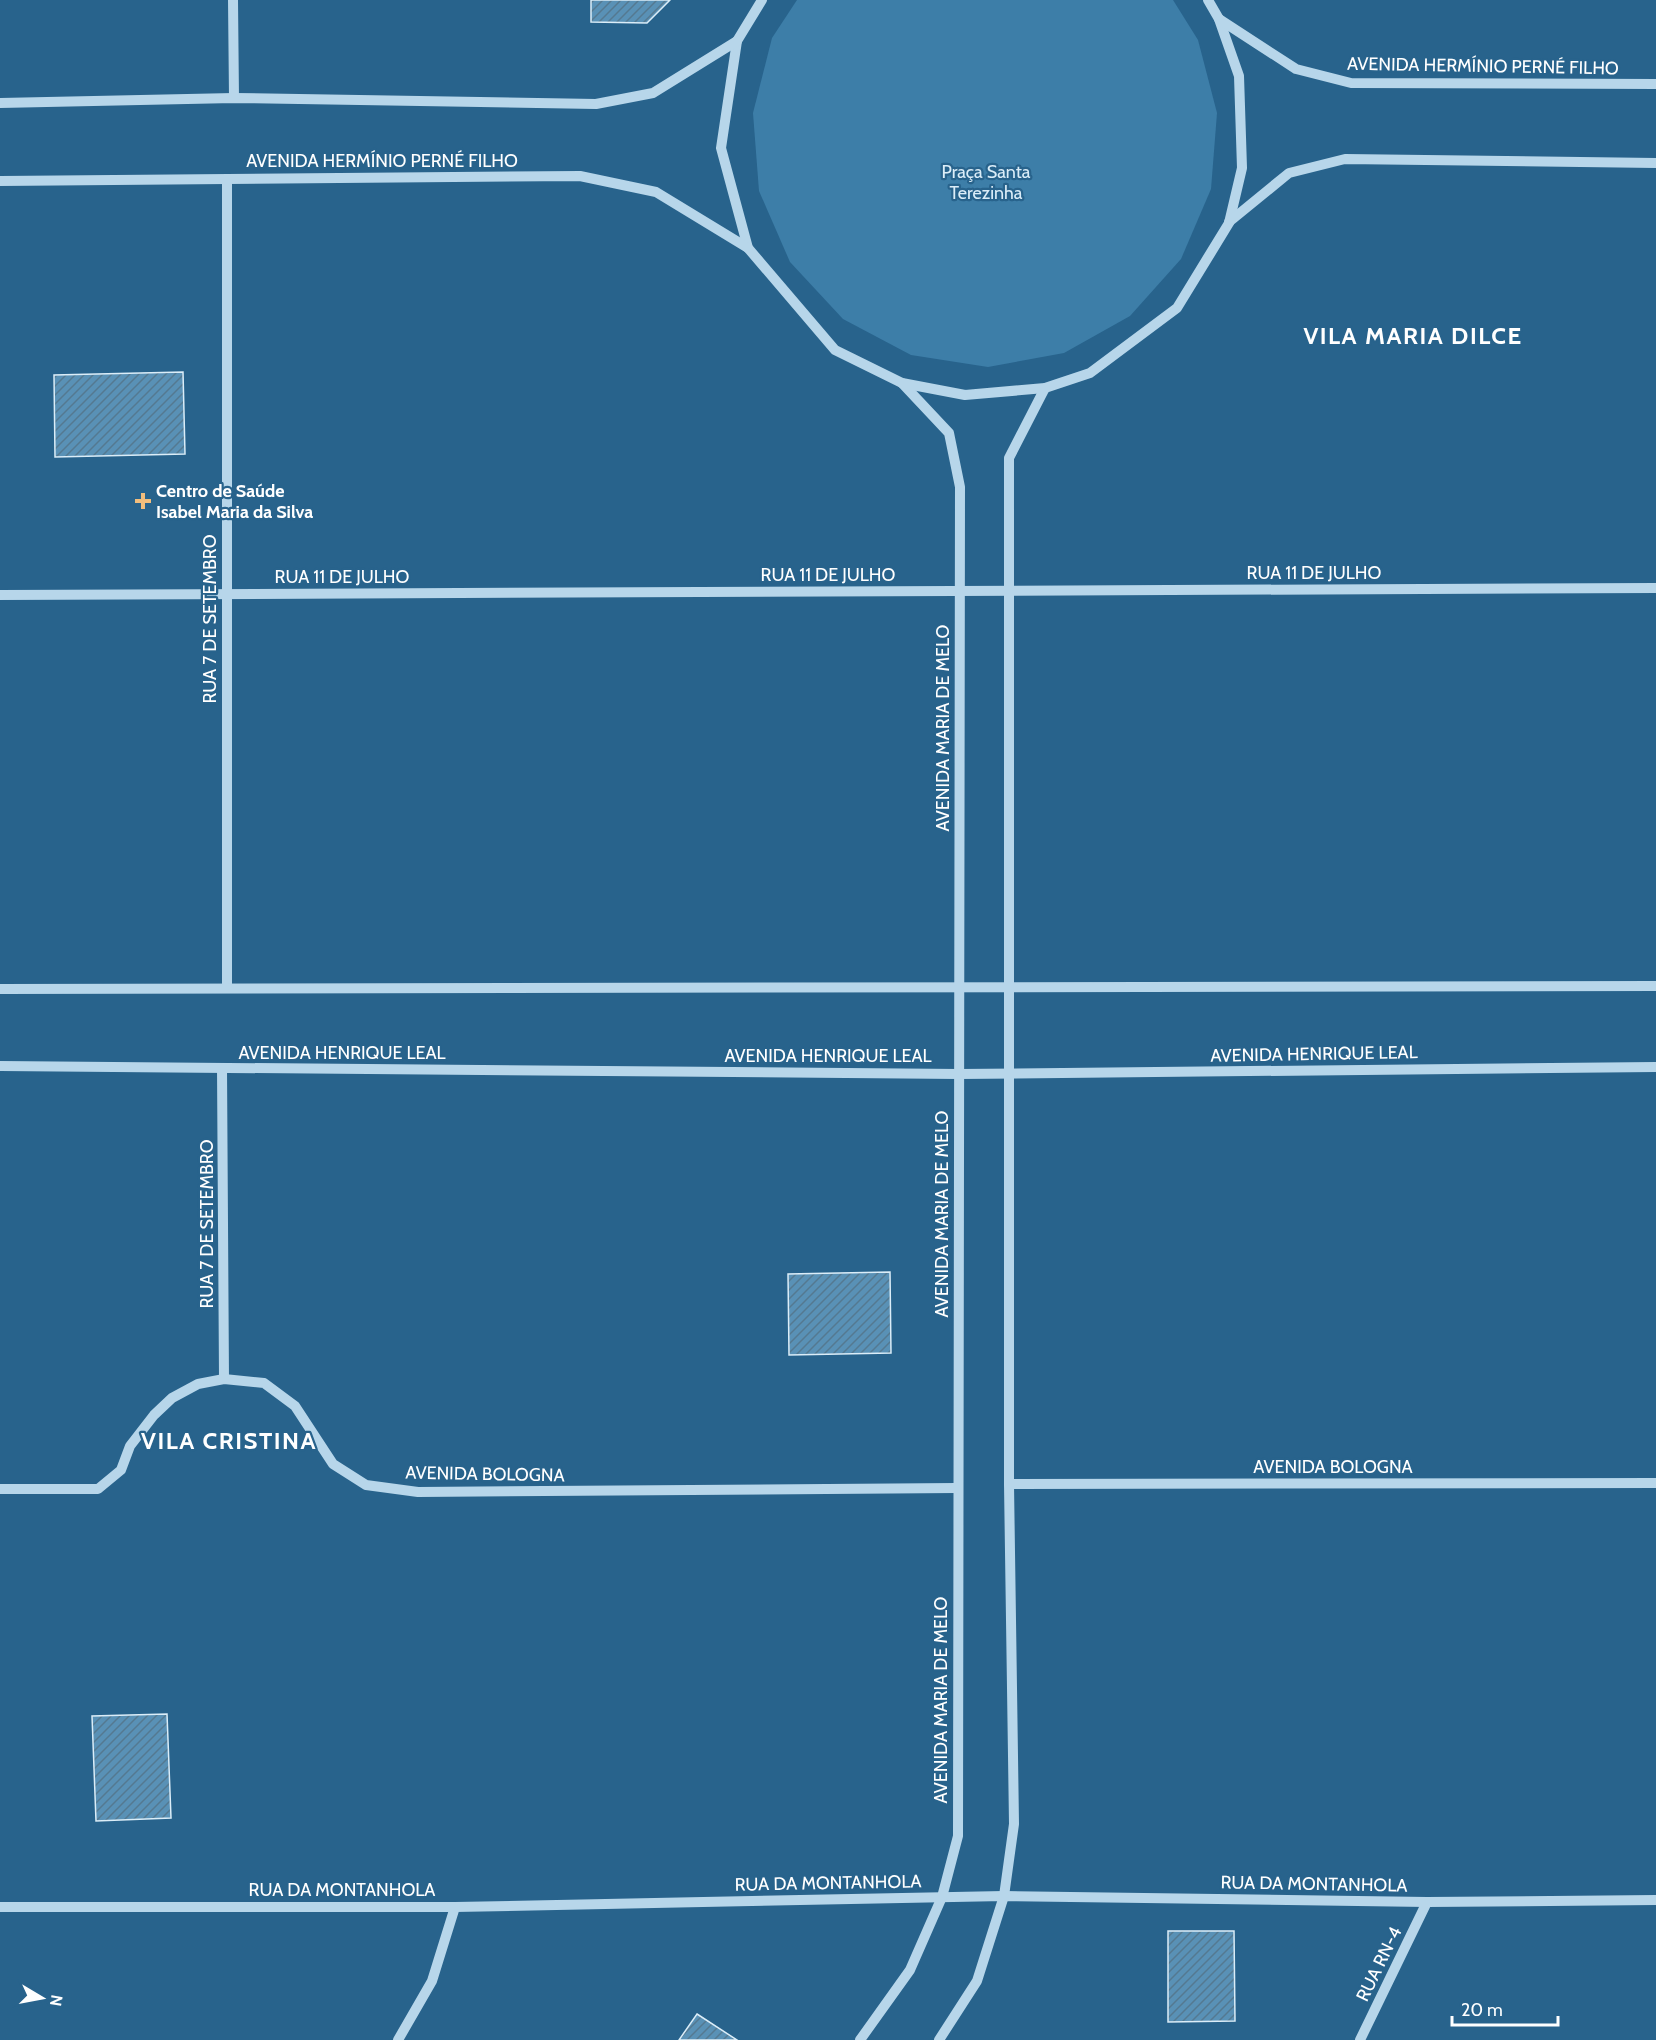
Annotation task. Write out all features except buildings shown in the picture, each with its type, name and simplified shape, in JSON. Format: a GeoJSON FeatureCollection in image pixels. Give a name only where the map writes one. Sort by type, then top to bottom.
{"type":"FeatureCollection","features":[{"type":"Feature","properties":{"kind":"street"},"geometry":{"type":"LineString","coordinates":[[233,0],[234,98]]}},
{"type":"Feature","properties":{"kind":"street"},"geometry":{"type":"LineString","coordinates":[[762,0],[737,41],[721,148],[748,248],[835,350],[902,383],[965,395],[1045,388],[1090,373],[1178,308],[1229,223],[1242,168],[1239,76],[1219,19],[1208,0]]}},
{"type":"Feature","properties":{"kind":"street","name":"AVENIDA HERMÍNIO PERNÉ FILHO"},"geometry":{"type":"LineString","coordinates":[[1219,19],[1296,69],[1351,83],[1656,84]]}},
{"type":"Feature","properties":{"kind":"street"},"geometry":{"type":"LineString","coordinates":[[0,103],[234,98],[596,104],[653,93],[737,41]]}},
{"type":"Feature","properties":{"kind":"street"},"geometry":{"type":"LineString","coordinates":[[1229,223],[1289,173],[1345,159],[1656,163]]}},
{"type":"Feature","properties":{"kind":"street","name":"AVENIDA HERMÍNIO PERNÉ FILHO"},"geometry":{"type":"LineString","coordinates":[[0,181],[580,176],[656,192],[748,248]]}},
{"type":"Feature","properties":{"kind":"street","name":"RUA 7 DE SETEMBRO"},"geometry":{"type":"LineString","coordinates":[[227,178],[227,988]]}},
{"type":"Feature","properties":{"kind":"street","name":"AVENIDA MARIA DE MELO"},"geometry":{"type":"LineString","coordinates":[[860,2040],[910,1970],[942,1897],[958,1836],[960,487],[949,433],[902,383]]}},
{"type":"Feature","properties":{"kind":"street"},"geometry":{"type":"LineString","coordinates":[[939,2040],[977,1982],[1004,1896],[1014,1824],[1009,1484],[1009,458],[1045,388]]}},
{"type":"Feature","properties":{"kind":"street","name":"RUA 11 DE JULHO"},"geometry":{"type":"LineString","coordinates":[[0,595],[1656,588]]}},
{"type":"Feature","properties":{"kind":"street"},"geometry":{"type":"LineString","coordinates":[[0,989],[1656,986]]}},
{"type":"Feature","properties":{"kind":"street","name":"AVENIDA HENRIQUE LEAL"},"geometry":{"type":"LineString","coordinates":[[0,1066],[959,1074],[1656,1067]]}},
{"type":"Feature","properties":{"kind":"street","name":"RUA 7 DE SETEMBRO"},"geometry":{"type":"LineString","coordinates":[[222,1068],[224,1379]]}},
{"type":"Feature","properties":{"kind":"street","name":"AVENIDA BOLOGNA"},"geometry":{"type":"LineString","coordinates":[[0,1489],[98,1489],[121,1470],[130,1446],[154,1415],[172,1398],[198,1384],[224,1379],[264,1383],[295,1406],[333,1464],[366,1485],[418,1492],[957,1488]]}},
{"type":"Feature","properties":{"kind":"street","name":"AVENIDA BOLOGNA"},"geometry":{"type":"LineString","coordinates":[[1009,1484],[1656,1483]]}},
{"type":"Feature","properties":{"kind":"street","name":"RUA DA MONTANHOLA"},"geometry":{"type":"LineString","coordinates":[[0,1907],[454,1907],[1004,1896],[1427,1902],[1656,1900]]}},
{"type":"Feature","properties":{"kind":"street","name":"RUA RN-4"},"geometry":{"type":"LineString","coordinates":[[1360,2040],[1427,1902]]}},
{"type":"Feature","properties":{"kind":"street"},"geometry":{"type":"LineString","coordinates":[[398,2040],[432,1981],[454,1907]]}},
{"type":"Feature","properties":{"kind":"green space","name":"Praça Santa Terezinha"},"geometry":{"type":"Polygon","coordinates":[[[797,0],[1173,0],[1198,40],[1217,113],[1211,189],[1181,259],[1130,316],[1064,353],[988,367],[911,355],[843,319],[790,262],[759,191],[753,113],[772,38],[797,0]]]}},
{"type":"Feature","properties":{"kind":"place","name":"Centro de Saúde Isabel Maria da Silva"},"geometry":{"type":"Point","coordinates":[143,501]}},
{"type":"Feature","properties":{"kind":"district","name":"VILA MARIA DILCE"},"geometry":{"type":"Point","coordinates":[1413,336]}},
{"type":"Feature","properties":{"kind":"district","name":"VILA CRISTINA"},"geometry":{"type":"Point","coordinates":[229,1441]}}]}
